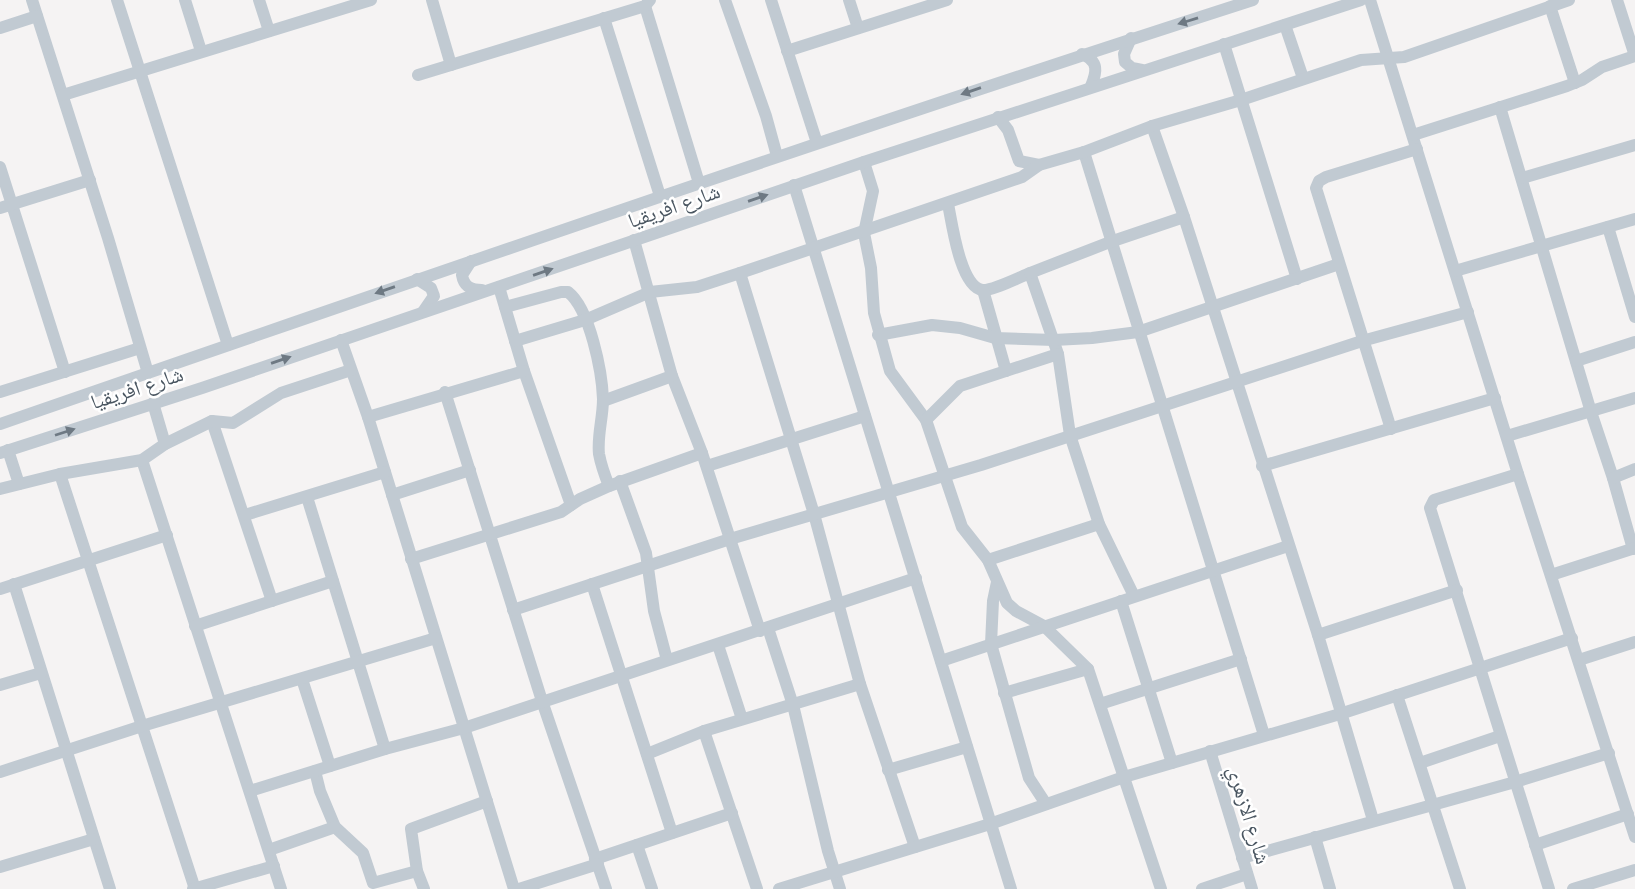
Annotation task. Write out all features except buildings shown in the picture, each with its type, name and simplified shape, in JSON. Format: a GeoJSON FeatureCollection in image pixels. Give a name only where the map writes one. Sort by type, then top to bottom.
{"type":"FeatureCollection","features":[{"type":"Feature","properties":{"kind":"street"},"geometry":{"type":"LineString","coordinates":[[32,0],[148,373]]}},
{"type":"Feature","properties":{"kind":"street"},"geometry":{"type":"LineString","coordinates":[[117,0],[228,345]]}},
{"type":"Feature","properties":{"kind":"street"},"geometry":{"type":"LineString","coordinates":[[185,0],[201,51]]}},
{"type":"Feature","properties":{"kind":"street"},"geometry":{"type":"LineString","coordinates":[[259,0],[270,31]]}},
{"type":"Feature","properties":{"kind":"street"},"geometry":{"type":"LineString","coordinates":[[63,94],[372,0]]}},
{"type":"Feature","properties":{"kind":"street"},"geometry":{"type":"LineString","coordinates":[[432,0],[451,65]]}},
{"type":"Feature","properties":{"kind":"street"},"geometry":{"type":"LineString","coordinates":[[725,0],[777,156]]}},
{"type":"Feature","properties":{"kind":"street"},"geometry":{"type":"LineString","coordinates":[[771,0],[817,143]]}},
{"type":"Feature","properties":{"kind":"street"},"geometry":{"type":"LineString","coordinates":[[849,0],[858,28]]}},
{"type":"Feature","properties":{"kind":"street"},"geometry":{"type":"LineString","coordinates":[[787,51],[917,5],[947,0]]}},
{"type":"Feature","properties":{"kind":"street","name":"شارع افريقيا"},"geometry":{"type":"LineString","coordinates":[[0,424],[777,156],[1227,4],[1253,0]]}},
{"type":"Feature","properties":{"kind":"street","name":"شارع افريقيا"},"geometry":{"type":"LineString","coordinates":[[4,452],[1091,86],[1361,0]]}},
{"type":"Feature","properties":{"kind":"street"},"geometry":{"type":"LineString","coordinates":[[1370,0],[1635,837]]}},
{"type":"Feature","properties":{"kind":"street"},"geometry":{"type":"LineString","coordinates":[[515,341],[585,320],[650,292],[697,287],[813,247],[864,233],[1022,177],[1039,165],[1084,152],[1153,126],[1360,60],[1404,57],[1569,0]]}},
{"type":"Feature","properties":{"kind":"street"},"geometry":{"type":"LineString","coordinates":[[1413,135],[1575,83],[1602,67],[1635,56],[1617,0]]}},
{"type":"Feature","properties":{"kind":"street"},"geometry":{"type":"LineString","coordinates":[[418,75],[648,3],[699,183]]}},
{"type":"Feature","properties":{"kind":"street"},"geometry":{"type":"LineString","coordinates":[[1550,6],[1575,83]]}},
{"type":"Feature","properties":{"kind":"street"},"geometry":{"type":"LineString","coordinates":[[0,28],[37,16]]}},
{"type":"Feature","properties":{"kind":"street"},"geometry":{"type":"LineString","coordinates":[[604,18],[660,196]]}},
{"type":"Feature","properties":{"kind":"street"},"geometry":{"type":"LineString","coordinates":[[1285,25],[1303,78]]}},
{"type":"Feature","properties":{"kind":"street"},"geometry":{"type":"LineString","coordinates":[[1131,38],[1124,54],[1125,62],[1132,68],[1143,69]]}},
{"type":"Feature","properties":{"kind":"street"},"geometry":{"type":"LineString","coordinates":[[1224,44],[1297,279]]}},
{"type":"Feature","properties":{"kind":"street"},"geometry":{"type":"LineString","coordinates":[[1082,54],[1091,58],[1095,66],[1096,74],[1091,86]]}},
{"type":"Feature","properties":{"kind":"street"},"geometry":{"type":"LineString","coordinates":[[1500,107],[1634,548],[1551,575]]}},
{"type":"Feature","properties":{"kind":"street"},"geometry":{"type":"LineString","coordinates":[[998,117],[1008,130],[1019,161],[1039,165]]}},
{"type":"Feature","properties":{"kind":"street"},"geometry":{"type":"LineString","coordinates":[[1153,126],[1318,635],[1373,820]]}},
{"type":"Feature","properties":{"kind":"street"},"geometry":{"type":"LineString","coordinates":[[1522,178],[1635,145]]}},
{"type":"Feature","properties":{"kind":"street"},"geometry":{"type":"LineString","coordinates":[[1391,429],[1316,188],[1319,181],[1417,149]]}},
{"type":"Feature","properties":{"kind":"street"},"geometry":{"type":"LineString","coordinates":[[1084,152],[1265,736]]}},
{"type":"Feature","properties":{"kind":"street"},"geometry":{"type":"LineString","coordinates":[[864,162],[873,196],[864,233],[878,335],[890,370],[926,420],[962,527],[988,560],[1007,603],[1044,626],[1088,669],[1161,889]]}},
{"type":"Feature","properties":{"kind":"street"},"geometry":{"type":"LineString","coordinates":[[0,167],[6,206],[65,372]]}},
{"type":"Feature","properties":{"kind":"street"},"geometry":{"type":"LineString","coordinates":[[6,206],[90,180]]}},
{"type":"Feature","properties":{"kind":"street"},"geometry":{"type":"LineString","coordinates":[[794,185],[1011,889]]}},
{"type":"Feature","properties":{"kind":"street"},"geometry":{"type":"LineString","coordinates":[[948,204],[964,271],[973,283],[983,290],[1006,371]]}},
{"type":"Feature","properties":{"kind":"street"},"geometry":{"type":"LineString","coordinates":[[983,290],[1184,216]]}},
{"type":"Feature","properties":{"kind":"street"},"geometry":{"type":"LineString","coordinates":[[1455,271],[1635,219]]}},
{"type":"Feature","properties":{"kind":"street"},"geometry":{"type":"LineString","coordinates":[[1608,227],[1635,317]]}},
{"type":"Feature","properties":{"kind":"street"},"geometry":{"type":"LineString","coordinates":[[634,240],[672,376],[793,705],[840,889]]}},
{"type":"Feature","properties":{"kind":"street"},"geometry":{"type":"LineString","coordinates":[[471,261],[462,275],[464,282],[468,288],[485,291]]}},
{"type":"Feature","properties":{"kind":"street"},"geometry":{"type":"LineString","coordinates":[[878,335],[932,325],[960,328],[995,338],[1054,340],[1138,332],[1339,264]]}},
{"type":"Feature","properties":{"kind":"street"},"geometry":{"type":"LineString","coordinates":[[740,274],[814,514],[860,684],[915,847]]}},
{"type":"Feature","properties":{"kind":"street"},"geometry":{"type":"LineString","coordinates":[[1030,274],[1058,354],[1070,435],[1099,524],[1128,598],[1149,688],[1172,763]]}},
{"type":"Feature","properties":{"kind":"street"},"geometry":{"type":"LineString","coordinates":[[417,279],[431,288],[434,296],[422,313]]}},
{"type":"Feature","properties":{"kind":"street"},"geometry":{"type":"LineString","coordinates":[[499,287],[524,370],[571,505]]}},
{"type":"Feature","properties":{"kind":"street"},"geometry":{"type":"LineString","coordinates":[[505,307],[568,292],[573,296],[585,320],[596,350],[603,401],[599,454],[644,546],[654,611],[667,660]]}},
{"type":"Feature","properties":{"kind":"street"},"geometry":{"type":"LineString","coordinates":[[513,610],[730,539],[981,465],[1236,380],[1468,312]]}},
{"type":"Feature","properties":{"kind":"street"},"geometry":{"type":"LineString","coordinates":[[341,340],[368,417],[487,801],[517,889],[732,813]]}},
{"type":"Feature","properties":{"kind":"street"},"geometry":{"type":"LineString","coordinates":[[1576,361],[1635,342]]}},
{"type":"Feature","properties":{"kind":"street"},"geometry":{"type":"LineString","coordinates":[[1,388],[65,372],[140,348]]}},
{"type":"Feature","properties":{"kind":"street"},"geometry":{"type":"LineString","coordinates":[[926,420],[960,386],[1058,354]]}},
{"type":"Feature","properties":{"kind":"street"},"geometry":{"type":"LineString","coordinates":[[0,489],[60,474],[142,460],[165,444],[212,421],[233,423],[281,393],[351,370]]}},
{"type":"Feature","properties":{"kind":"street"},"geometry":{"type":"LineString","coordinates":[[368,417],[524,370]]}},
{"type":"Feature","properties":{"kind":"street"},"geometry":{"type":"LineString","coordinates":[[603,401],[672,376]]}},
{"type":"Feature","properties":{"kind":"street"},"geometry":{"type":"LineString","coordinates":[[445,393],[542,701],[606,889]]}},
{"type":"Feature","properties":{"kind":"street"},"geometry":{"type":"LineString","coordinates":[[1262,466],[1495,398]]}},
{"type":"Feature","properties":{"kind":"street"},"geometry":{"type":"LineString","coordinates":[[1507,436],[1635,398]]}},
{"type":"Feature","properties":{"kind":"street"},"geometry":{"type":"LineString","coordinates":[[153,403],[165,444]]}},
{"type":"Feature","properties":{"kind":"street"},"geometry":{"type":"LineString","coordinates":[[707,466],[865,416]]}},
{"type":"Feature","properties":{"kind":"street"},"geometry":{"type":"LineString","coordinates":[[212,421],[272,601]]}},
{"type":"Feature","properties":{"kind":"street"},"geometry":{"type":"LineString","coordinates":[[4,452],[19,484]]}},
{"type":"Feature","properties":{"kind":"street"},"geometry":{"type":"LineString","coordinates":[[411,559],[561,512],[614,484],[702,453]]}},
{"type":"Feature","properties":{"kind":"street"},"geometry":{"type":"LineString","coordinates":[[142,460],[281,889]]}},
{"type":"Feature","properties":{"kind":"street"},"geometry":{"type":"LineString","coordinates":[[1614,478],[1635,470]]}},
{"type":"Feature","properties":{"kind":"street"},"geometry":{"type":"LineString","coordinates":[[392,495],[470,471]]}},
{"type":"Feature","properties":{"kind":"street"},"geometry":{"type":"LineString","coordinates":[[245,516],[385,472]]}},
{"type":"Feature","properties":{"kind":"street"},"geometry":{"type":"LineString","coordinates":[[60,474],[194,889],[274,866]]}},
{"type":"Feature","properties":{"kind":"street"},"geometry":{"type":"LineString","coordinates":[[1518,474],[1434,500],[1430,508],[1549,889]]}},
{"type":"Feature","properties":{"kind":"street"},"geometry":{"type":"LineString","coordinates":[[307,497],[385,749]]}},
{"type":"Feature","properties":{"kind":"street"},"geometry":{"type":"LineString","coordinates":[[988,560],[1099,524]]}},
{"type":"Feature","properties":{"kind":"street"},"geometry":{"type":"LineString","coordinates":[[0,589],[167,535]]}},
{"type":"Feature","properties":{"kind":"street"},"geometry":{"type":"LineString","coordinates":[[941,661],[1288,546]]}},
{"type":"Feature","properties":{"kind":"street"},"geometry":{"type":"LineString","coordinates":[[250,791],[385,749],[464,728],[916,578]]}},
{"type":"Feature","properties":{"kind":"street"},"geometry":{"type":"LineString","coordinates":[[195,626],[333,581]]}},
{"type":"Feature","properties":{"kind":"street"},"geometry":{"type":"LineString","coordinates":[[997,582],[993,601],[991,644],[1029,778],[1046,804]]}},
{"type":"Feature","properties":{"kind":"street"},"geometry":{"type":"LineString","coordinates":[[14,584],[110,889]]}},
{"type":"Feature","properties":{"kind":"street"},"geometry":{"type":"LineString","coordinates":[[592,584],[672,833]]}},
{"type":"Feature","properties":{"kind":"street"},"geometry":{"type":"LineString","coordinates":[[1318,635],[1457,590]]}},
{"type":"Feature","properties":{"kind":"street"},"geometry":{"type":"LineString","coordinates":[[0,772],[142,726],[436,638]]}},
{"type":"Feature","properties":{"kind":"street"},"geometry":{"type":"LineString","coordinates":[[779,889],[990,824],[1124,777],[1340,714],[1572,638]]}},
{"type":"Feature","properties":{"kind":"street"},"geometry":{"type":"LineString","coordinates":[[1579,660],[1635,642]]}},
{"type":"Feature","properties":{"kind":"street"},"geometry":{"type":"LineString","coordinates":[[718,645],[742,719]]}},
{"type":"Feature","properties":{"kind":"street"},"geometry":{"type":"LineString","coordinates":[[1100,704],[1241,659]]}},
{"type":"Feature","properties":{"kind":"street"},"geometry":{"type":"LineString","coordinates":[[1004,693],[1088,669]]}},
{"type":"Feature","properties":{"kind":"street"},"geometry":{"type":"LineString","coordinates":[[0,685],[41,673]]}},
{"type":"Feature","properties":{"kind":"street"},"geometry":{"type":"LineString","coordinates":[[302,679],[330,766]]}},
{"type":"Feature","properties":{"kind":"street"},"geometry":{"type":"LineString","coordinates":[[647,754],[704,731],[860,684]]}},
{"type":"Feature","properties":{"kind":"street"},"geometry":{"type":"LineString","coordinates":[[1397,695],[1460,889]]}},
{"type":"Feature","properties":{"kind":"street"},"geometry":{"type":"LineString","coordinates":[[704,731],[757,889]]}},
{"type":"Feature","properties":{"kind":"street"},"geometry":{"type":"LineString","coordinates":[[1420,763],[1500,736]]}},
{"type":"Feature","properties":{"kind":"street"},"geometry":{"type":"LineString","coordinates":[[888,770],[967,747]]}},
{"type":"Feature","properties":{"kind":"street","name":"شارع الازهري"},"geometry":{"type":"LineString","coordinates":[[1210,751],[1252,889]]}},
{"type":"Feature","properties":{"kind":"street"},"geometry":{"type":"LineString","coordinates":[[1242,858],[1515,782],[1609,752]]}},
{"type":"Feature","properties":{"kind":"street"},"geometry":{"type":"LineString","coordinates":[[315,771],[335,827],[363,853],[373,883],[417,871]]}},
{"type":"Feature","properties":{"kind":"street"},"geometry":{"type":"LineString","coordinates":[[424,889],[417,871],[411,829],[487,801]]}},
{"type":"Feature","properties":{"kind":"street"},"geometry":{"type":"LineString","coordinates":[[1535,845],[1628,814]]}},
{"type":"Feature","properties":{"kind":"street"},"geometry":{"type":"LineString","coordinates":[[269,850],[335,827]]}},
{"type":"Feature","properties":{"kind":"street"},"geometry":{"type":"LineString","coordinates":[[1315,837],[1330,889]]}},
{"type":"Feature","properties":{"kind":"street"},"geometry":{"type":"LineString","coordinates":[[0,867],[94,838]]}},
{"type":"Feature","properties":{"kind":"street"},"geometry":{"type":"LineString","coordinates":[[637,845],[652,889]]}},
{"type":"Feature","properties":{"kind":"street"},"geometry":{"type":"LineString","coordinates":[[1573,889],[1635,870]]}},
{"type":"Feature","properties":{"kind":"street"},"geometry":{"type":"LineString","coordinates":[[1202,889],[1247,874]]}}]}
